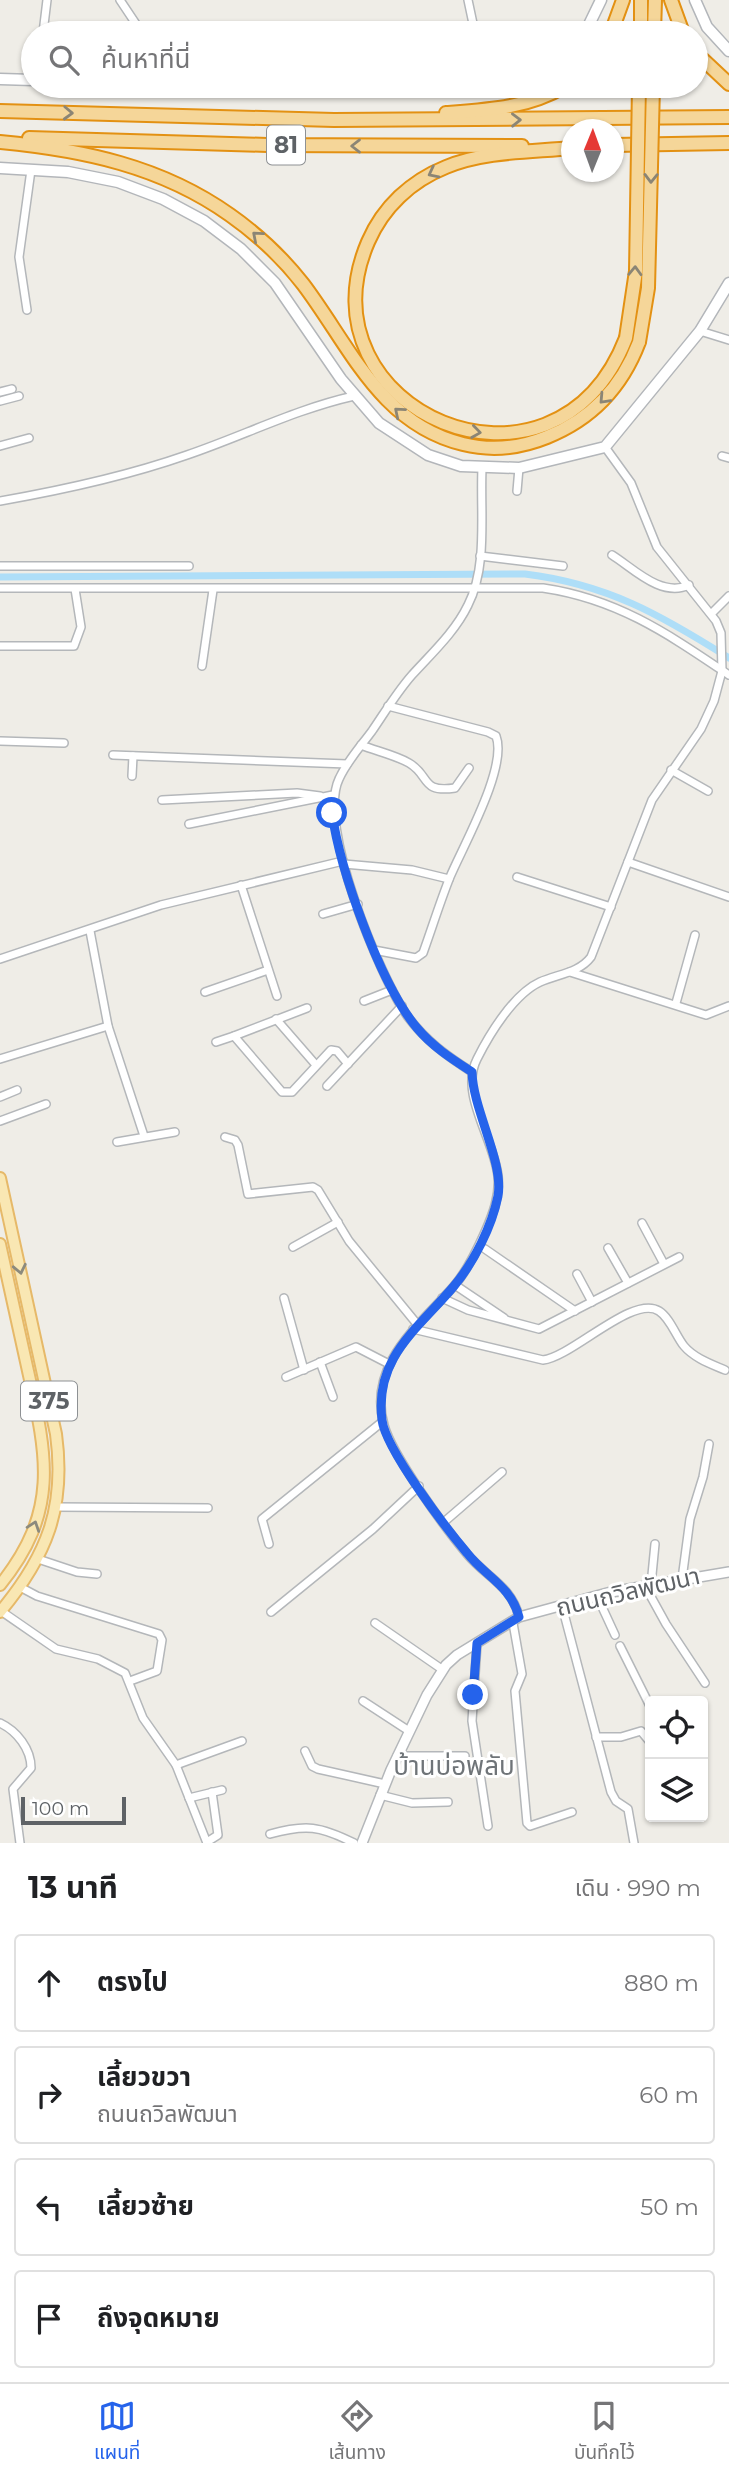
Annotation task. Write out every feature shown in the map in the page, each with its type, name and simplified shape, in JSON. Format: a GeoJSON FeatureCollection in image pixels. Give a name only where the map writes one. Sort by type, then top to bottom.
{"type":"FeatureCollection","features":[{"type":"Feature","properties":{"kind":"highway"},"geometry":{"type":"LineString","coordinates":[[615,21],[623,0]]}},
{"type":"Feature","properties":{"kind":"highway"},"geometry":{"type":"LineString","coordinates":[[640,21],[641,0]]}},
{"type":"Feature","properties":{"kind":"highway"},"geometry":{"type":"LineString","coordinates":[[654,21],[655,0]]}},
{"type":"Feature","properties":{"kind":"highway"},"geometry":{"type":"LineString","coordinates":[[671,0],[679,21]]}},
{"type":"Feature","properties":{"kind":"highway"},"geometry":{"type":"LineString","coordinates":[[708,64],[729,84]]}},
{"type":"Feature","properties":{"kind":"highway"},"geometry":{"type":"LineString","coordinates":[[334,120],[514,107],[541,98]]}},
{"type":"Feature","properties":{"kind":"highway"},"geometry":{"type":"LineString","coordinates":[[561,148],[462,162],[430,174],[401,195],[379,221],[363,256],[357,297],[364,340],[391,388],[422,414],[460,429],[505,434],[551,422],[586,400],[611,371],[626,338],[635,271],[639,98]]}},
{"type":"Feature","properties":{"kind":"highway"},"geometry":{"type":"LineString","coordinates":[[0,142],[56,148],[121,162],[170,179],[214,204],[260,238],[288,266],[363,373],[393,408],[421,428],[452,442],[486,448],[503,447],[542,439],[573,425],[597,408],[621,380],[639,342],[648,288],[653,98]]}},
{"type":"Feature","properties":{"kind":"highway","name":"81"},"geometry":{"type":"LineString","coordinates":[[0,111],[334,120],[729,117]]}},
{"type":"Feature","properties":{"kind":"highway","name":"81"},"geometry":{"type":"LineString","coordinates":[[0,136],[267,145],[561,146]]}},
{"type":"Feature","properties":{"kind":"highway"},"geometry":{"type":"LineString","coordinates":[[624,145],[729,143]]}},
{"type":"Feature","properties":{"kind":"main road"},"geometry":{"type":"LineString","coordinates":[[591,21],[601,0]]}},
{"type":"Feature","properties":{"kind":"main road"},"geometry":{"type":"LineString","coordinates":[[695,0],[705,21]]}},
{"type":"Feature","properties":{"kind":"main road"},"geometry":{"type":"LineString","coordinates":[[708,27],[729,51]]}},
{"type":"Feature","properties":{"kind":"main road"},"geometry":{"type":"LineString","coordinates":[[0,79],[21,80]]}},
{"type":"Feature","properties":{"kind":"main road"},"geometry":{"type":"LineString","coordinates":[[0,168],[86,175],[126,184],[177,206],[216,229],[275,283],[354,396],[379,423],[414,448],[444,462],[482,469],[519,468],[605,447],[701,331],[729,283]]}},
{"type":"Feature","properties":{"kind":"main road","name":"375"},"geometry":{"type":"LineString","coordinates":[[0,1178],[56,1434],[59,1474],[56,1507],[48,1539],[20,1587],[1,1611]]}},
{"type":"Feature","properties":{"kind":"main road","name":"375"},"geometry":{"type":"LineString","coordinates":[[0,1244],[43,1436],[45,1460],[45,1479],[37,1520],[27,1546],[5,1569],[0,1585]]}},
{"type":"Feature","properties":{"kind":"street"},"geometry":{"type":"LineString","coordinates":[[44,21],[47,0]]}},
{"type":"Feature","properties":{"kind":"street"},"geometry":{"type":"LineString","coordinates":[[120,0],[134,21]]}},
{"type":"Feature","properties":{"kind":"street"},"geometry":{"type":"LineString","coordinates":[[468,0],[472,21]]}},
{"type":"Feature","properties":{"kind":"street"},"geometry":{"type":"LineString","coordinates":[[27,310],[19,257],[31,170]]}},
{"type":"Feature","properties":{"kind":"street"},"geometry":{"type":"LineString","coordinates":[[701,331],[729,340]]}},
{"type":"Feature","properties":{"kind":"street"},"geometry":{"type":"LineString","coordinates":[[0,392],[12,388]]}},
{"type":"Feature","properties":{"kind":"street"},"geometry":{"type":"LineString","coordinates":[[0,401],[19,396]]}},
{"type":"Feature","properties":{"kind":"street"},"geometry":{"type":"LineString","coordinates":[[0,501],[107,478],[187,455],[316,404],[354,396]]}},
{"type":"Feature","properties":{"kind":"street"},"geometry":{"type":"LineString","coordinates":[[0,446],[29,438]]}},
{"type":"Feature","properties":{"kind":"street"},"geometry":{"type":"LineString","coordinates":[[572,1812],[530,1826],[527,1823],[515,1690],[522,1674],[513,1597],[468,1555],[395,1450],[382,1422],[383,1392],[389,1364],[415,1326],[455,1285],[476,1250],[498,1195],[498,1174],[474,1095],[472,1072],[504,1017],[525,992],[538,983],[585,965],[591,957],[652,800],[708,715],[724,669],[724,637],[712,613],[657,547],[631,483],[605,447]]}},
{"type":"Feature","properties":{"kind":"street"},"geometry":{"type":"LineString","coordinates":[[517,491],[519,468]]}},
{"type":"Feature","properties":{"kind":"street"},"geometry":{"type":"LineString","coordinates":[[472,1072],[431,1044],[392,990],[374,950],[344,863],[335,832],[334,795],[347,764],[388,706],[453,628],[476,585],[480,560],[482,469]]}},
{"type":"Feature","properties":{"kind":"street"},"geometry":{"type":"LineString","coordinates":[[612,555],[648,580],[676,588],[689,585]]}},
{"type":"Feature","properties":{"kind":"street"},"geometry":{"type":"LineString","coordinates":[[480,560],[563,566]]}},
{"type":"Feature","properties":{"kind":"street"},"geometry":{"type":"LineString","coordinates":[[0,566],[189,566]]}},
{"type":"Feature","properties":{"kind":"street"},"geometry":{"type":"LineString","coordinates":[[0,588],[213,590],[476,585],[543,588],[593,599],[645,621],[724,669]]}},
{"type":"Feature","properties":{"kind":"street"},"geometry":{"type":"LineString","coordinates":[[0,646],[74,646],[80,627],[75,589]]}},
{"type":"Feature","properties":{"kind":"street"},"geometry":{"type":"LineString","coordinates":[[202,667],[213,590]]}},
{"type":"Feature","properties":{"kind":"street"},"geometry":{"type":"LineString","coordinates":[[712,613],[729,596]]}},
{"type":"Feature","properties":{"kind":"street"},"geometry":{"type":"LineString","coordinates":[[374,950],[420,957],[449,879],[483,807],[499,742],[496,736],[488,732],[388,706]]}},
{"type":"Feature","properties":{"kind":"street"},"geometry":{"type":"LineString","coordinates":[[0,741],[64,743]]}},
{"type":"Feature","properties":{"kind":"street"},"geometry":{"type":"LineString","coordinates":[[361,745],[413,765],[429,787],[438,790],[455,788],[469,768]]}},
{"type":"Feature","properties":{"kind":"street"},"geometry":{"type":"LineString","coordinates":[[113,755],[347,764]]}},
{"type":"Feature","properties":{"kind":"street"},"geometry":{"type":"LineString","coordinates":[[132,776],[133,756]]}},
{"type":"Feature","properties":{"kind":"street"},"geometry":{"type":"LineString","coordinates":[[671,770],[708,791]]}},
{"type":"Feature","properties":{"kind":"street"},"geometry":{"type":"LineString","coordinates":[[162,800],[297,793],[320,796]]}},
{"type":"Feature","properties":{"kind":"street"},"geometry":{"type":"LineString","coordinates":[[189,824],[334,795]]}},
{"type":"Feature","properties":{"kind":"street"},"geometry":{"type":"LineString","coordinates":[[628,862],[729,897]]}},
{"type":"Feature","properties":{"kind":"street"},"geometry":{"type":"LineString","coordinates":[[0,959],[161,905],[344,863],[412,870],[449,879]]}},
{"type":"Feature","properties":{"kind":"street"},"geometry":{"type":"LineString","coordinates":[[517,877],[611,907]]}},
{"type":"Feature","properties":{"kind":"street"},"geometry":{"type":"LineString","coordinates":[[240,886],[277,996]]}},
{"type":"Feature","properties":{"kind":"street"},"geometry":{"type":"LineString","coordinates":[[323,914],[358,904]]}},
{"type":"Feature","properties":{"kind":"street"},"geometry":{"type":"LineString","coordinates":[[90,931],[108,1026],[144,1136]]}},
{"type":"Feature","properties":{"kind":"street"},"geometry":{"type":"LineString","coordinates":[[676,1003],[695,935]]}},
{"type":"Feature","properties":{"kind":"street"},"geometry":{"type":"LineString","coordinates":[[205,992],[268,970]]}},
{"type":"Feature","properties":{"kind":"street"},"geometry":{"type":"LineString","coordinates":[[569,972],[676,1003],[706,1015],[729,1006]]}},
{"type":"Feature","properties":{"kind":"street"},"geometry":{"type":"LineString","coordinates":[[364,1001],[392,990]]}},
{"type":"Feature","properties":{"kind":"street"},"geometry":{"type":"LineString","coordinates":[[327,1086],[402,1006]]}},
{"type":"Feature","properties":{"kind":"street"},"geometry":{"type":"LineString","coordinates":[[216,1042],[307,1008]]}},
{"type":"Feature","properties":{"kind":"street"},"geometry":{"type":"LineString","coordinates":[[276,1019],[316,1065]]}},
{"type":"Feature","properties":{"kind":"street"},"geometry":{"type":"LineString","coordinates":[[0,1059],[108,1026]]}},
{"type":"Feature","properties":{"kind":"street"},"geometry":{"type":"LineString","coordinates":[[234,1036],[282,1092],[292,1091],[334,1049],[348,1064]]}},
{"type":"Feature","properties":{"kind":"street"},"geometry":{"type":"LineString","coordinates":[[0,1097],[17,1090]]}},
{"type":"Feature","properties":{"kind":"street"},"geometry":{"type":"LineString","coordinates":[[0,1121],[46,1104]]}},
{"type":"Feature","properties":{"kind":"street"},"geometry":{"type":"LineString","coordinates":[[117,1142],[175,1132]]}},
{"type":"Feature","properties":{"kind":"street"},"geometry":{"type":"LineString","coordinates":[[225,1137],[235,1140],[238,1145],[248,1194],[316,1188],[349,1241],[415,1326],[543,1360],[557,1356],[619,1318],[650,1308],[661,1312],[685,1348],[696,1357],[725,1370]]}},
{"type":"Feature","properties":{"kind":"street"},"geometry":{"type":"LineString","coordinates":[[293,1247],[338,1222]]}},
{"type":"Feature","properties":{"kind":"street"},"geometry":{"type":"LineString","coordinates":[[642,1223],[664,1264]]}},
{"type":"Feature","properties":{"kind":"street"},"geometry":{"type":"LineString","coordinates":[[608,1248],[628,1283]]}},
{"type":"Feature","properties":{"kind":"street"},"geometry":{"type":"LineString","coordinates":[[485,1249],[575,1311]]}},
{"type":"Feature","properties":{"kind":"street"},"geometry":{"type":"LineString","coordinates":[[442,1298],[468,1310],[539,1329],[679,1257]]}},
{"type":"Feature","properties":{"kind":"street"},"geometry":{"type":"LineString","coordinates":[[577,1274],[592,1302]]}},
{"type":"Feature","properties":{"kind":"street"},"geometry":{"type":"LineString","coordinates":[[455,1285],[506,1319]]}},
{"type":"Feature","properties":{"kind":"street"},"geometry":{"type":"LineString","coordinates":[[284,1298],[304,1370]]}},
{"type":"Feature","properties":{"kind":"street"},"geometry":{"type":"LineString","coordinates":[[286,1377],[356,1347],[389,1364]]}},
{"type":"Feature","properties":{"kind":"street"},"geometry":{"type":"LineString","coordinates":[[320,1362],[333,1397]]}},
{"type":"Feature","properties":{"kind":"street"},"geometry":{"type":"LineString","coordinates":[[269,1544],[262,1519],[382,1422]]}},
{"type":"Feature","properties":{"kind":"street"},"geometry":{"type":"LineString","coordinates":[[682,1579],[686,1536],[709,1444]]}},
{"type":"Feature","properties":{"kind":"street"},"geometry":{"type":"LineString","coordinates":[[444,1522],[502,1472]]}},
{"type":"Feature","properties":{"kind":"street"},"geometry":{"type":"LineString","coordinates":[[271,1612],[373,1529],[419,1486]]}},
{"type":"Feature","properties":{"kind":"street"},"geometry":{"type":"LineString","coordinates":[[56,1507],[208,1508]]}},
{"type":"Feature","properties":{"kind":"street"},"geometry":{"type":"LineString","coordinates":[[655,1544],[648,1585],[666,1624],[705,1683]]}},
{"type":"Feature","properties":{"kind":"street"},"geometry":{"type":"LineString","coordinates":[[38,1559],[63,1568],[97,1574]]}},
{"type":"Feature","properties":{"kind":"street","name":"ถนนถวิลพัฒนา"},"geometry":{"type":"LineString","coordinates":[[362,1843],[409,1731],[443,1670],[457,1655],[516,1620],[597,1596],[729,1572]]}},
{"type":"Feature","properties":{"kind":"street"},"geometry":{"type":"LineString","coordinates":[[20,1587],[37,1596],[159,1634],[162,1640],[157,1671],[130,1681]]}},
{"type":"Feature","properties":{"kind":"street"},"geometry":{"type":"LineString","coordinates":[[597,1596],[615,1635]]}},
{"type":"Feature","properties":{"kind":"street"},"geometry":{"type":"LineString","coordinates":[[562,1606],[611,1792],[630,1815],[634,1843]]}},
{"type":"Feature","properties":{"kind":"street"},"geometry":{"type":"LineString","coordinates":[[1,1611],[56,1649],[113,1664],[130,1681],[144,1718],[176,1765],[207,1843],[216,1837],[219,1830],[212,1792]]}},
{"type":"Feature","properties":{"kind":"street"},"geometry":{"type":"LineString","coordinates":[[375,1623],[443,1670]]}},
{"type":"Feature","properties":{"kind":"street"},"geometry":{"type":"LineString","coordinates":[[477,1643],[472,1721],[488,1826]]}},
{"type":"Feature","properties":{"kind":"street"},"geometry":{"type":"LineString","coordinates":[[620,1646],[645,1696]]}},
{"type":"Feature","properties":{"kind":"street"},"geometry":{"type":"LineString","coordinates":[[363,1701],[409,1731]]}},
{"type":"Feature","properties":{"kind":"street"},"geometry":{"type":"LineString","coordinates":[[0,1723],[12,1730],[31,1759],[31,1768],[13,1788],[20,1843]]}},
{"type":"Feature","properties":{"kind":"street"},"geometry":{"type":"LineString","coordinates":[[596,1737],[621,1737],[641,1731],[645,1736]]}},
{"type":"Feature","properties":{"kind":"street"},"geometry":{"type":"LineString","coordinates":[[176,1765],[242,1741]]}},
{"type":"Feature","properties":{"kind":"street"},"geometry":{"type":"LineString","coordinates":[[305,1751],[312,1766],[318,1769],[385,1784]]}},
{"type":"Feature","properties":{"kind":"street"},"geometry":{"type":"LineString","coordinates":[[397,1756],[465,1756]]}},
{"type":"Feature","properties":{"kind":"street"},"geometry":{"type":"LineString","coordinates":[[189,1798],[222,1790]]}},
{"type":"Feature","properties":{"kind":"street"},"geometry":{"type":"LineString","coordinates":[[380,1795],[412,1802],[448,1802]]}},
{"type":"Feature","properties":{"kind":"street"},"geometry":{"type":"LineString","coordinates":[[270,1834],[304,1826],[314,1827],[354,1843]]}},
{"type":"Feature","properties":{"kind":"waterway"},"geometry":{"type":"LineString","coordinates":[[0,577],[525,574],[582,585],[608,594],[656,615],[729,658]]}},
{"type":"Feature","properties":{"kind":"district","name":"บ้านบ่อพลับ"},"geometry":{"type":"Point","coordinates":[454,1766]}},
{"type":"Feature","properties":{"kind":"route"},"geometry":{"type":"LineString","coordinates":[[332,813],[340,852],[378,961],[392,990],[417,1028],[431,1044],[472,1072],[474,1095],[498,1174],[498,1195],[486,1230],[471,1261],[455,1285],[395,1351],[386,1374],[382,1403],[382,1422],[395,1450],[454,1537],[468,1555],[513,1597],[517,1609],[519,1617],[513,1623],[477,1643],[473,1695]]}}]}
